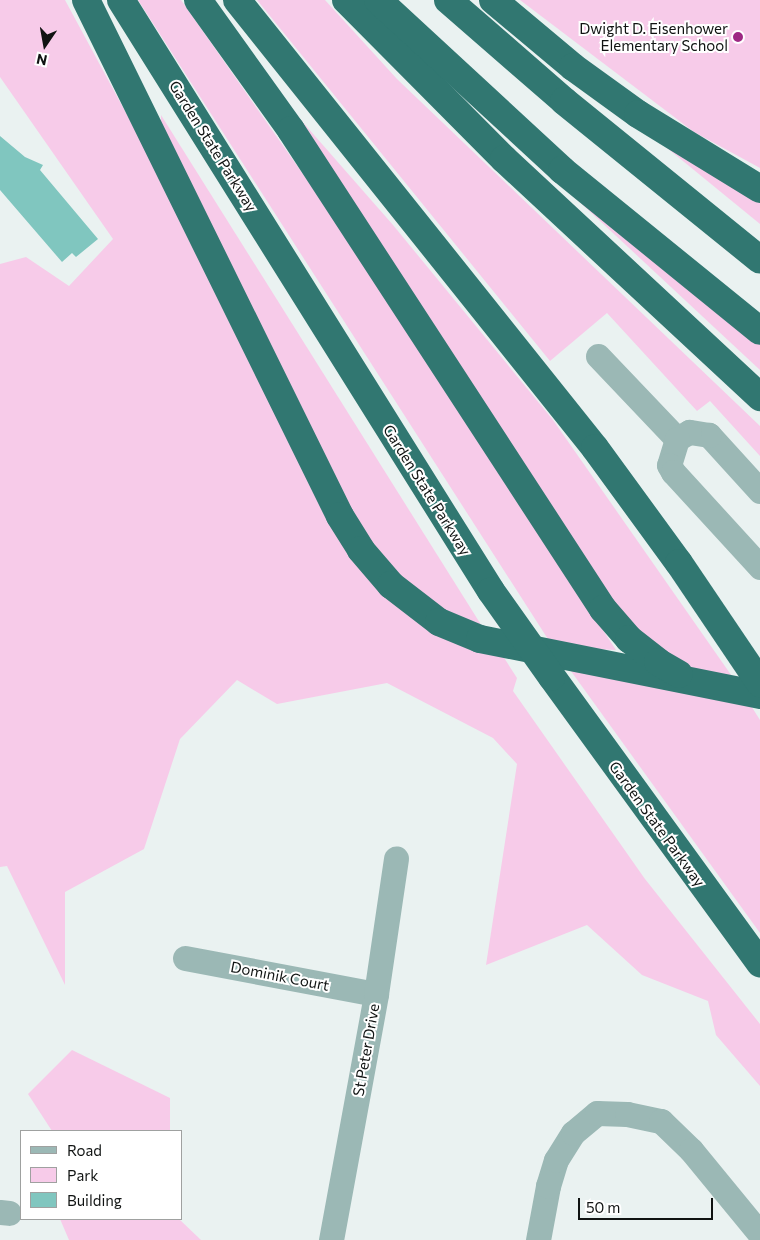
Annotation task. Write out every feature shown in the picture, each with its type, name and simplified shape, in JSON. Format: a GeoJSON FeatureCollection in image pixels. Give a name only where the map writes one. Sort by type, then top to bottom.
{"type":"FeatureCollection","features":[{"type":"Feature","properties":{"kind":"highway"},"geometry":{"type":"LineString","coordinates":[[86,0],[340,516],[373,566],[420,609],[439,622],[480,639],[760,695]]}},
{"type":"Feature","properties":{"kind":"highway","name":"Garden State Parkway"},"geometry":{"type":"LineString","coordinates":[[121,0],[491,591],[760,962]]}},
{"type":"Feature","properties":{"kind":"highway"},"geometry":{"type":"LineString","coordinates":[[198,0],[285,122],[603,609],[642,650],[696,683]]}},
{"type":"Feature","properties":{"kind":"highway"},"geometry":{"type":"LineString","coordinates":[[237,0],[553,394],[636,502],[728,633],[760,683]]}},
{"type":"Feature","properties":{"kind":"highway"},"geometry":{"type":"LineString","coordinates":[[346,0],[504,159],[760,397]]}},
{"type":"Feature","properties":{"kind":"highway"},"geometry":{"type":"LineString","coordinates":[[378,0],[562,170],[760,331]]}},
{"type":"Feature","properties":{"kind":"highway"},"geometry":{"type":"LineString","coordinates":[[448,0],[564,101],[760,260]]}},
{"type":"Feature","properties":{"kind":"highway"},"geometry":{"type":"LineString","coordinates":[[492,0],[573,67],[625,105],[672,138],[760,190]]}},
{"type":"Feature","properties":{"kind":"street"},"geometry":{"type":"LineString","coordinates":[[598,356],[677,439]]}},
{"type":"Feature","properties":{"kind":"street"},"geometry":{"type":"LineString","coordinates":[[760,491],[708,435],[689,432],[677,439],[670,465],[673,472],[760,567]]}},
{"type":"Feature","properties":{"kind":"street","name":"St Peter Drive"},"geometry":{"type":"LineString","coordinates":[[331,1240],[376,994],[396,858]]}},
{"type":"Feature","properties":{"kind":"street","name":"Dominik Court"},"geometry":{"type":"LineString","coordinates":[[185,958],[376,994]]}},
{"type":"Feature","properties":{"kind":"street"},"geometry":{"type":"LineString","coordinates":[[538,1240],[548,1186],[556,1160],[573,1133],[597,1113],[627,1114],[662,1121],[691,1150],[760,1234]]}},
{"type":"Feature","properties":{"kind":"green space"},"geometry":{"type":"Polygon","coordinates":[[[0,0],[65,0],[379,582],[501,653],[517,678],[513,691],[645,879],[760,1024],[760,1086],[716,1035],[708,1001],[642,975],[587,925],[486,965],[517,764],[493,738],[387,683],[277,704],[237,680],[180,739],[144,849],[65,892],[65,985],[7,866],[0,867],[0,264],[26,257],[69,286],[113,239],[0,77],[0,0]]]}},
{"type":"Feature","properties":{"kind":"green space"},"geometry":{"type":"Polygon","coordinates":[[[138,0],[181,0],[338,224],[616,650],[553,647],[138,0]]]}},
{"type":"Feature","properties":{"kind":"green space"},"geometry":{"type":"Polygon","coordinates":[[[257,0],[325,0],[397,79],[760,426],[760,456],[710,401],[697,411],[607,313],[550,361],[257,0]]]}},
{"type":"Feature","properties":{"kind":"green space"},"geometry":{"type":"Polygon","coordinates":[[[520,0],[760,0],[760,168],[694,132],[520,0]]]}},
{"type":"Feature","properties":{"kind":"green space"},"geometry":{"type":"Polygon","coordinates":[[[279,95],[393,225],[553,420],[736,682],[703,675],[662,653],[618,614],[279,95]]]}},
{"type":"Feature","properties":{"kind":"green space"},"geometry":{"type":"Polygon","coordinates":[[[161,115],[485,631],[447,618],[399,582],[352,524],[161,126],[161,115]]]}},
{"type":"Feature","properties":{"kind":"green space"},"geometry":{"type":"Polygon","coordinates":[[[645,130],[760,196],[760,224],[645,130]]]}},
{"type":"Feature","properties":{"kind":"green space"},"geometry":{"type":"Polygon","coordinates":[[[570,193],[760,344],[760,370],[570,193]]]}},
{"type":"Feature","properties":{"kind":"green space"},"geometry":{"type":"Polygon","coordinates":[[[568,667],[748,701],[760,720],[760,933],[568,667]]]}},
{"type":"Feature","properties":{"kind":"green space"},"geometry":{"type":"Polygon","coordinates":[[[72,1050],[170,1098],[170,1130],[51,1130],[28,1094],[72,1050]]]}},
{"type":"Feature","properties":{"kind":"green space"},"geometry":{"type":"Polygon","coordinates":[[[60,1220],[180,1220],[201,1240],[69,1240],[60,1220]]]}},
{"type":"Feature","properties":{"kind":"building"},"geometry":{"type":"Polygon","coordinates":[[[0,136],[25,157],[43,165],[40,170],[98,239],[76,257],[72,253],[62,262],[0,190],[0,136]]]}},
{"type":"Feature","properties":{"kind":"place","name":"Dwight D. Eisenhower Elementary School"},"geometry":{"type":"Point","coordinates":[738,37]}}]}
